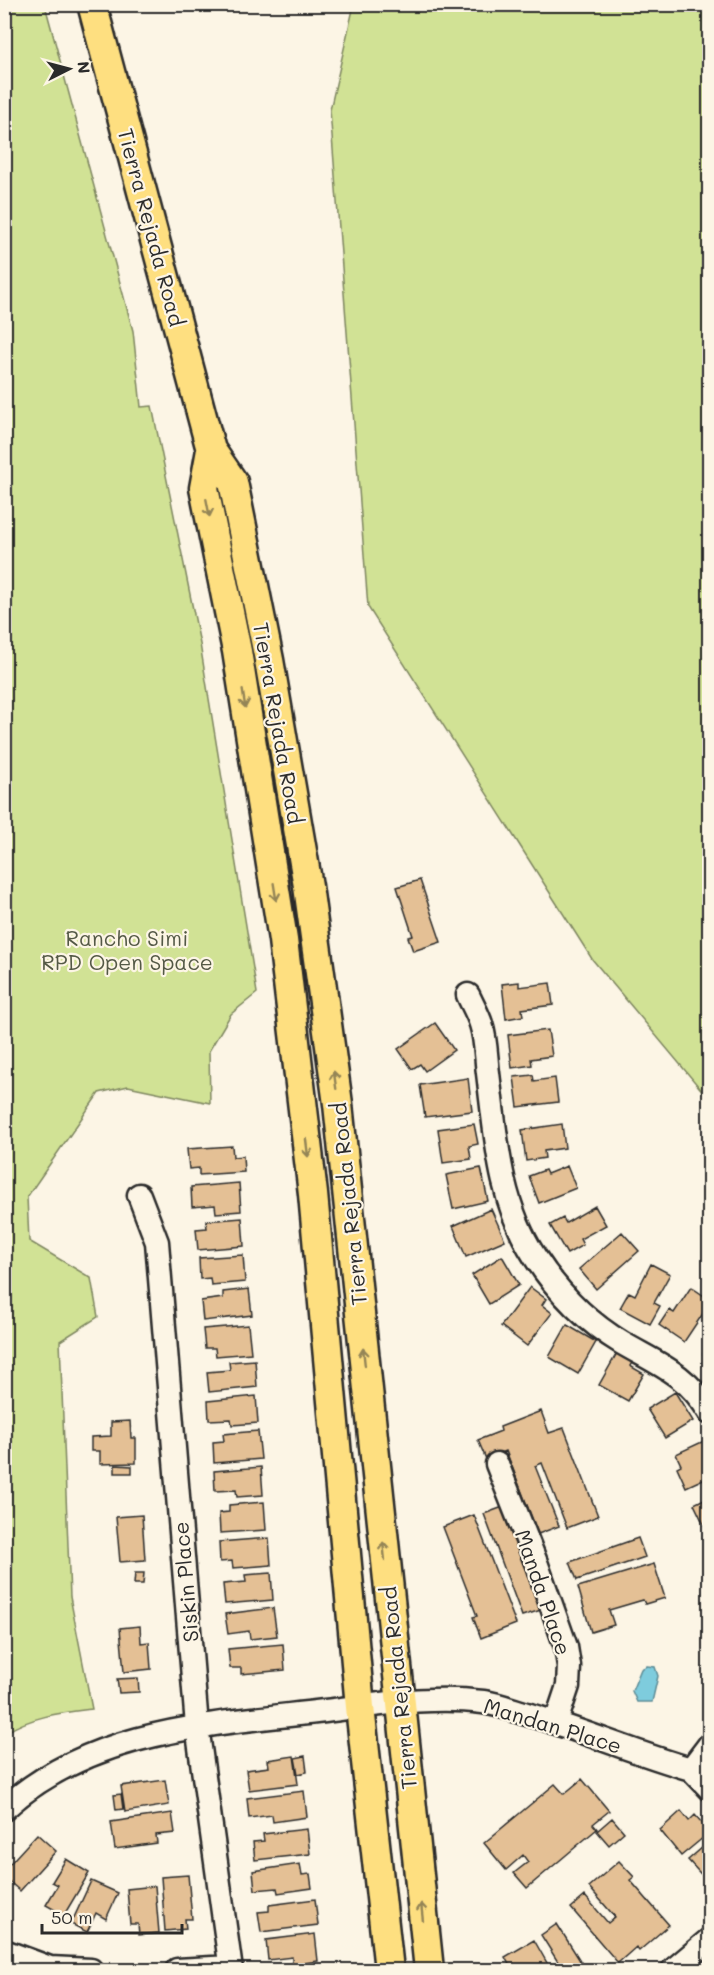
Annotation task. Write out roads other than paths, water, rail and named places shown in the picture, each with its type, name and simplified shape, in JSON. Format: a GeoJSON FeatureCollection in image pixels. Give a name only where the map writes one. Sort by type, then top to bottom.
{"type":"FeatureCollection","features":[{"type":"Feature","properties":{"kind":"main road","name":"Tierra Rejada Road"},"geometry":{"type":"LineString","coordinates":[[92,4],[211,450],[233,482],[269,660],[308,886],[338,1104],[429,1971]]}},
{"type":"Feature","properties":{"kind":"main road","name":"Tierra Rejada Road"},"geometry":{"type":"LineString","coordinates":[[211,450],[204,488],[237,651],[283,940],[314,1206],[360,1707],[388,1971]]}},
{"type":"Feature","properties":{"kind":"street"},"geometry":{"type":"LineString","coordinates":[[468,994],[482,1025],[502,1180],[515,1220],[534,1256],[558,1289],[588,1318],[621,1342],[658,1361],[683,1379],[710,1413]]}},
{"type":"Feature","properties":{"kind":"street","name":"Siskin Place"},"geometry":{"type":"LineString","coordinates":[[139,1196],[157,1242],[197,1726],[230,1969]]}},
{"type":"Feature","properties":{"kind":"street","name":"Manda Place"},"geometry":{"type":"LineString","coordinates":[[497,1464],[566,1647],[569,1666],[568,1686],[556,1722]]}},
{"type":"Feature","properties":{"kind":"street","name":"Mandan Place"},"geometry":{"type":"LineString","coordinates":[[4,1809],[52,1774],[96,1752],[143,1737],[197,1726],[400,1702],[486,1702],[556,1722],[691,1769]]}},
{"type":"Feature","properties":{"kind":"street"},"geometry":{"type":"LineString","coordinates":[[710,1744],[691,1769],[710,1790]]}},
{"type":"Feature","properties":{"kind":"street"},"geometry":{"type":"LineString","coordinates":[[673,1971],[710,1939]]}},
{"type":"Feature","properties":{"kind":"street"},"geometry":{"type":"LineString","coordinates":[[4,1951],[50,1968],[91,1971]]}},
{"type":"Feature","properties":{"kind":"street"},"geometry":{"type":"LineString","coordinates":[[177,1971],[230,1969]]}},
{"type":"Feature","properties":{"kind":"water"},"geometry":{"type":"Polygon","coordinates":[[[647,1666],[655,1667],[658,1676],[652,1702],[637,1702],[632,1691],[641,1669],[647,1666]]]}},
{"type":"Feature","properties":{"kind":"park label","name":"Rancho Simi RPD Open Space"},"geometry":{"type":"Point","coordinates":[127,949]}}]}
